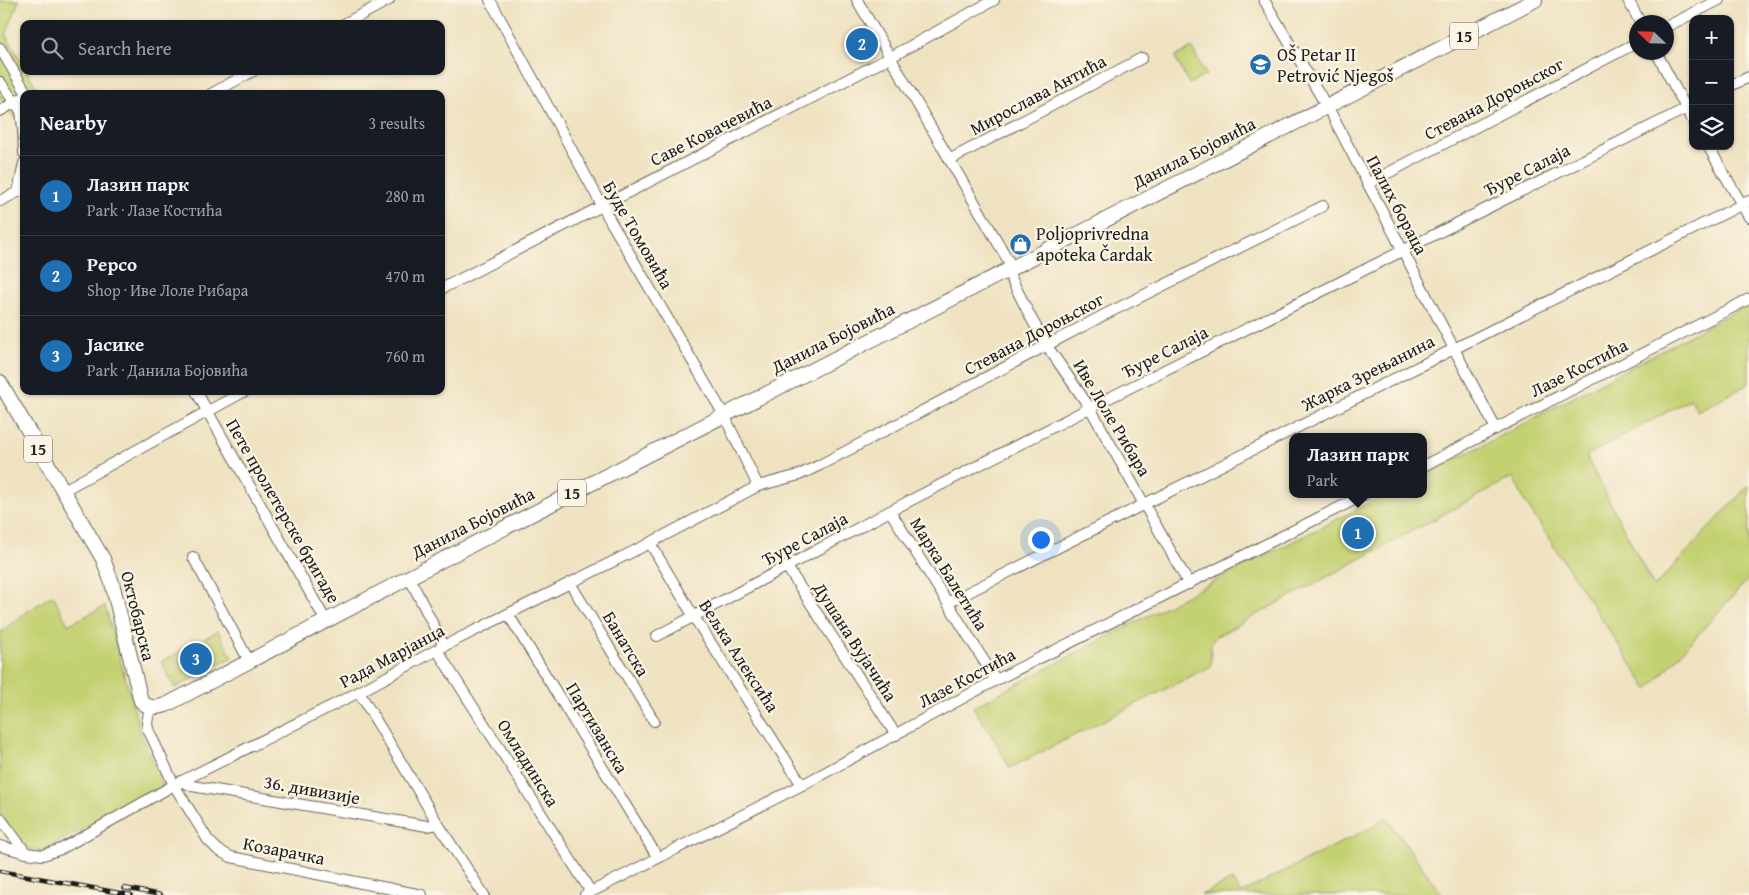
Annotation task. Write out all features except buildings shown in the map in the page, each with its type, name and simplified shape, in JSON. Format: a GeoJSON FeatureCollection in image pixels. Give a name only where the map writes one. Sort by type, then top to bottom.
{"type":"FeatureCollection","features":[{"type":"Feature","properties":{"kind":"main road","name":"Данила Бојовића"},"geometry":{"type":"LineString","coordinates":[[150,707],[155,708],[166,705],[1009,268],[1535,0]]}},
{"type":"Feature","properties":{"kind":"main road","name":"Октобарска"},"geometry":{"type":"LineString","coordinates":[[0,382],[107,568],[140,701],[150,707]]}},
{"type":"Feature","properties":{"kind":"street"},"geometry":{"type":"LineString","coordinates":[[352,20],[389,0]]}},
{"type":"Feature","properties":{"kind":"street","name":"Буде Томовића"},"geometry":{"type":"LineString","coordinates":[[490,0],[602,205],[724,415],[758,486]]}},
{"type":"Feature","properties":{"kind":"street","name":"Иве Лоле Рибара"},"geometry":{"type":"LineString","coordinates":[[857,0],[1009,268],[1031,318],[1090,408],[1189,584]]}},
{"type":"Feature","properties":{"kind":"street","name":"Саве Ковачевића"},"geometry":{"type":"LineString","coordinates":[[445,287],[890,58],[994,0]]}},
{"type":"Feature","properties":{"kind":"street","name":"Палих бораца"},"geometry":{"type":"LineString","coordinates":[[1264,0],[1326,106],[1496,429]]}},
{"type":"Feature","properties":{"kind":"street"},"geometry":{"type":"LineString","coordinates":[[1628,0],[1636,15]]}},
{"type":"Feature","properties":{"kind":"street"},"geometry":{"type":"LineString","coordinates":[[1674,23],[1719,0]]}},
{"type":"Feature","properties":{"kind":"street","name":"Стевана Дороњског"},"geometry":{"type":"LineString","coordinates":[[1368,184],[1629,47]]}},
{"type":"Feature","properties":{"kind":"street"},"geometry":{"type":"LineString","coordinates":[[0,48],[25,90]]}},
{"type":"Feature","properties":{"kind":"street","name":"Мирослава Антића"},"geometry":{"type":"LineString","coordinates":[[949,160],[1142,58]]}},
{"type":"Feature","properties":{"kind":"street"},"geometry":{"type":"LineString","coordinates":[[1661,60],[1689,107]]}},
{"type":"Feature","properties":{"kind":"street"},"geometry":{"type":"LineString","coordinates":[[218,90],[246,75]]}},
{"type":"Feature","properties":{"kind":"street"},"geometry":{"type":"LineString","coordinates":[[1734,84],[1749,77]]}},
{"type":"Feature","properties":{"kind":"street"},"geometry":{"type":"LineString","coordinates":[[0,82],[20,106]]}},
{"type":"Feature","properties":{"kind":"street"},"geometry":{"type":"LineString","coordinates":[[0,111],[20,107]]}},
{"type":"Feature","properties":{"kind":"street","name":"Ђуре Салаја"},"geometry":{"type":"LineString","coordinates":[[657,636],[890,511],[1090,408],[1689,107]]}},
{"type":"Feature","properties":{"kind":"street"},"geometry":{"type":"LineString","coordinates":[[1711,150],[1746,203],[1749,217]]}},
{"type":"Feature","properties":{"kind":"street"},"geometry":{"type":"LineString","coordinates":[[0,201],[20,191]]}},
{"type":"Feature","properties":{"kind":"street","name":"Жарка Зрењанина"},"geometry":{"type":"LineString","coordinates":[[949,602],[1746,203]]}},
{"type":"Feature","properties":{"kind":"street","name":"Стевана Дороњског"},"geometry":{"type":"LineString","coordinates":[[758,486],[799,475],[820,465],[1106,314],[1323,206]]}},
{"type":"Feature","properties":{"kind":"street","name":"Лазе Костића"},"geometry":{"type":"LineString","coordinates":[[1427,464],[1749,299]]}},
{"type":"Feature","properties":{"kind":"street","name":"Пете пролетерске бригаде"},"geometry":{"type":"LineString","coordinates":[[198,395],[326,621]]}},
{"type":"Feature","properties":{"kind":"street"},"geometry":{"type":"LineString","coordinates":[[62,491],[237,395]]}},
{"type":"Feature","properties":{"kind":"street","name":"Рада Марјанца"},"geometry":{"type":"LineString","coordinates":[[26,853],[43,855],[72,844],[178,783],[650,543],[758,486]]}},
{"type":"Feature","properties":{"kind":"street","name":"Лазе Костића"},"geometry":{"type":"LineString","coordinates":[[588,894],[896,735],[996,680],[1358,498]]}},
{"type":"Feature","properties":{"kind":"street","name":"Марка Балетића"},"geometry":{"type":"LineString","coordinates":[[890,511],[949,602],[996,680]]}},
{"type":"Feature","properties":{"kind":"street","name":"Вељка Алексића"},"geometry":{"type":"LineString","coordinates":[[650,543],[694,617],[802,784]]}},
{"type":"Feature","properties":{"kind":"street"},"geometry":{"type":"LineString","coordinates":[[194,557],[249,662]]}},
{"type":"Feature","properties":{"kind":"street","name":"Душана Вујачића"},"geometry":{"type":"LineString","coordinates":[[787,567],[896,735]]}},
{"type":"Feature","properties":{"kind":"street","name":"Омладинска"},"geometry":{"type":"LineString","coordinates":[[410,577],[441,648],[588,894]]}},
{"type":"Feature","properties":{"kind":"street","name":"Банатска"},"geometry":{"type":"LineString","coordinates":[[570,583],[654,721]]}},
{"type":"Feature","properties":{"kind":"street","name":"Партизанска"},"geometry":{"type":"LineString","coordinates":[[508,614],[658,858]]}},
{"type":"Feature","properties":{"kind":"street"},"geometry":{"type":"LineString","coordinates":[[359,692],[438,824],[484,895]]}},
{"type":"Feature","properties":{"kind":"street"},"geometry":{"type":"LineString","coordinates":[[150,707],[147,723],[148,729],[178,783]]}},
{"type":"Feature","properties":{"kind":"street","name":"36. дивизије"},"geometry":{"type":"LineString","coordinates":[[178,783],[428,826],[438,824]]}},
{"type":"Feature","properties":{"kind":"street","name":"Козарачка"},"geometry":{"type":"LineString","coordinates":[[178,783],[208,840],[224,853],[248,860],[422,895]]}},
{"type":"Feature","properties":{"kind":"street"},"geometry":{"type":"LineString","coordinates":[[0,818],[26,853]]}},
{"type":"Feature","properties":{"kind":"street"},"geometry":{"type":"LineString","coordinates":[[0,846],[26,853]]}},
{"type":"Feature","properties":{"kind":"green space"},"geometry":{"type":"Polygon","coordinates":[[[0,0],[19,0],[6,35],[20,59],[20,75],[29,75],[38,90],[20,90],[20,126],[0,98],[0,0]]]}},
{"type":"Feature","properties":{"kind":"green space"},"geometry":{"type":"Polygon","coordinates":[[[1192,48],[1206,75],[1189,84],[1175,57],[1192,48]]]}},
{"type":"Feature","properties":{"kind":"green space"},"geometry":{"type":"Polygon","coordinates":[[[1749,304],[1749,384],[1697,411],[1691,399],[1586,456],[1654,587],[1749,485],[1749,578],[1648,690],[1525,502],[1513,477],[1215,637],[1211,645],[1211,666],[1010,768],[973,707],[1379,498],[1427,498],[1427,474],[1749,304]]]}},
{"type":"Feature","properties":{"kind":"green space"},"geometry":{"type":"Polygon","coordinates":[[[53,595],[68,625],[105,606],[141,734],[163,785],[41,851],[26,848],[0,814],[0,633],[25,613],[53,595]]]}},
{"type":"Feature","properties":{"kind":"green space"},"geometry":{"type":"Polygon","coordinates":[[[218,631],[232,657],[175,688],[161,662],[218,631]]]}},
{"type":"Feature","properties":{"kind":"green space"},"geometry":{"type":"Polygon","coordinates":[[[1386,817],[1441,893],[1438,895],[1201,895],[1232,880],[1241,893],[1374,826],[1386,817]]]}},
{"type":"Feature","properties":{"kind":"railway"},"geometry":{"type":"LineString","coordinates":[[0,871],[131,895]]}},
{"type":"Feature","properties":{"kind":"railway"},"geometry":{"type":"LineString","coordinates":[[124,888],[161,895]]}},
{"type":"Feature","properties":{"kind":"place","name":"Pepco"},"geometry":{"type":"Point","coordinates":[862,44]}},
{"type":"Feature","properties":{"kind":"place","name":"OŠ Petar II Petrović Njegoš"},"geometry":{"type":"Point","coordinates":[1261,65]}},
{"type":"Feature","properties":{"kind":"place","name":"Poljoprivredna apoteka Čardak"},"geometry":{"type":"Point","coordinates":[1020,244]}},
{"type":"Feature","properties":{"kind":"place","name":"Лазин парк"},"geometry":{"type":"Point","coordinates":[1358,533]}},
{"type":"Feature","properties":{"kind":"place","name":"Јасике"},"geometry":{"type":"Point","coordinates":[196,659]}}]}
